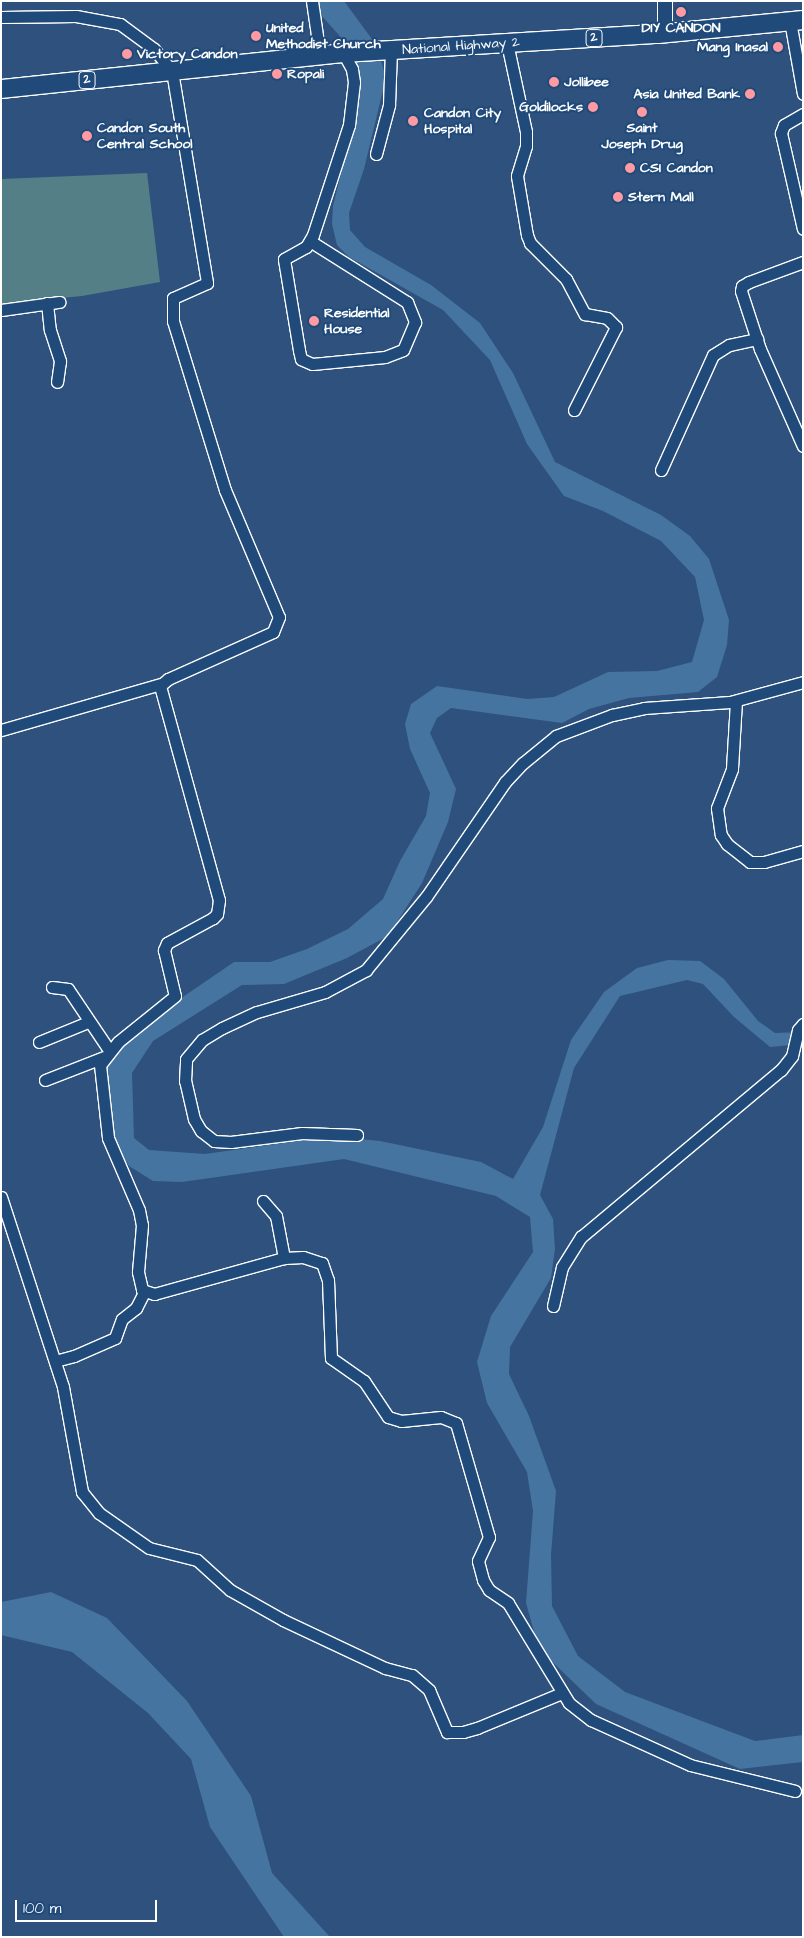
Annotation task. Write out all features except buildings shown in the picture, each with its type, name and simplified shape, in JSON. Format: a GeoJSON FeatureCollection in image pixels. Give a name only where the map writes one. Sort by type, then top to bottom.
{"type":"FeatureCollection","features":[{"type":"Feature","properties":{"kind":"main road","name":"National Highway 2"},"geometry":{"type":"LineString","coordinates":[[1,89],[346,53],[665,33],[797,21]]}},
{"type":"Feature","properties":{"kind":"street"},"geometry":{"type":"LineString","coordinates":[[312,1],[320,56]]}},
{"type":"Feature","properties":{"kind":"street"},"geometry":{"type":"LineString","coordinates":[[665,1],[665,33]]}},
{"type":"Feature","properties":{"kind":"street"},"geometry":{"type":"LineString","coordinates":[[1,17],[76,16],[120,24],[154,49],[172,71],[207,279],[205,286],[173,298],[173,321],[222,479],[279,623],[266,636],[160,684],[1,730]]}},
{"type":"Feature","properties":{"kind":"street"},"geometry":{"type":"LineString","coordinates":[[797,21],[803,94]]}},
{"type":"Feature","properties":{"kind":"street"},"geometry":{"type":"LineString","coordinates":[[507,43],[526,132],[526,146],[517,176],[530,244],[566,279],[584,314],[607,318],[616,327],[574,410]]}},
{"type":"Feature","properties":{"kind":"street"},"geometry":{"type":"LineString","coordinates":[[376,154],[389,105],[388,51]]}},
{"type":"Feature","properties":{"kind":"street"},"geometry":{"type":"LineString","coordinates":[[310,242],[407,302],[415,322],[403,350],[384,357],[312,364],[302,359],[284,259],[291,252],[306,247],[310,242],[353,107],[352,69],[346,53]]}},
{"type":"Feature","properties":{"kind":"street"},"geometry":{"type":"LineString","coordinates":[[803,114],[784,125],[781,133],[803,230]]}},
{"type":"Feature","properties":{"kind":"street"},"geometry":{"type":"LineString","coordinates":[[803,262],[742,286],[757,339],[803,446]]}},
{"type":"Feature","properties":{"kind":"street"},"geometry":{"type":"LineString","coordinates":[[1,310],[59,302]]}},
{"type":"Feature","properties":{"kind":"street"},"geometry":{"type":"LineString","coordinates":[[47,303],[50,330],[60,361],[57,382]]}},
{"type":"Feature","properties":{"kind":"street"},"geometry":{"type":"LineString","coordinates":[[661,470],[684,415],[703,384],[713,355],[729,345],[757,339]]}},
{"type":"Feature","properties":{"kind":"street"},"geometry":{"type":"LineString","coordinates":[[357,1135],[302,1133],[231,1142],[214,1140],[201,1131],[194,1119],[185,1081],[186,1059],[202,1040],[222,1028],[257,1012],[325,992],[366,970],[426,897],[505,782],[522,762],[556,736],[590,721],[644,708],[698,706],[736,701],[803,682]]}},
{"type":"Feature","properties":{"kind":"street"},"geometry":{"type":"LineString","coordinates":[[45,1080],[107,1054],[175,996],[164,950],[167,943],[213,918],[219,908],[160,684]]}},
{"type":"Feature","properties":{"kind":"street"},"geometry":{"type":"LineString","coordinates":[[736,701],[732,769],[718,808],[721,835],[727,844],[750,862],[764,862],[803,851]]}},
{"type":"Feature","properties":{"kind":"street"},"geometry":{"type":"LineString","coordinates":[[52,987],[68,989],[107,1054],[99,1078],[108,1138],[139,1210],[142,1225],[138,1272],[144,1292],[136,1308],[122,1319],[115,1338],[55,1361]]}},
{"type":"Feature","properties":{"kind":"street"},"geometry":{"type":"LineString","coordinates":[[39,1042],[88,1022]]}},
{"type":"Feature","properties":{"kind":"street"},"geometry":{"type":"LineString","coordinates":[[553,1306],[562,1267],[581,1237],[781,1070],[794,1050],[800,1029]]}},
{"type":"Feature","properties":{"kind":"street"},"geometry":{"type":"LineString","coordinates":[[1,1197],[55,1361],[69,1413],[74,1460],[82,1492],[99,1513],[136,1541],[163,1553],[197,1560],[230,1590],[284,1620],[385,1668],[412,1675],[429,1690],[447,1732],[463,1732],[477,1728],[562,1693]]}},
{"type":"Feature","properties":{"kind":"street"},"geometry":{"type":"LineString","coordinates":[[263,1201],[276,1216],[284,1258]]}},
{"type":"Feature","properties":{"kind":"street"},"geometry":{"type":"LineString","coordinates":[[144,1292],[163,1292],[244,1267],[284,1258],[316,1259],[325,1269],[331,1358],[364,1381],[388,1417],[401,1421],[441,1417],[456,1423],[489,1537],[478,1561],[483,1580],[488,1590],[508,1603],[562,1693],[577,1711],[591,1720],[690,1765],[795,1791]]}},
{"type":"Feature","properties":{"kind":"green space"},"geometry":{"type":"Polygon","coordinates":[[[147,173],[160,282],[82,296],[1,304],[1,179],[147,173]]]}},
{"type":"Feature","properties":{"kind":"water"},"geometry":{"type":"Polygon","coordinates":[[[319,1],[344,1],[377,46],[384,71],[384,86],[364,169],[349,213],[350,230],[365,247],[431,285],[480,323],[513,373],[555,462],[661,515],[690,536],[709,559],[729,620],[727,645],[717,677],[698,692],[629,698],[589,709],[562,723],[451,708],[437,718],[430,733],[456,789],[448,822],[422,883],[388,936],[347,958],[284,984],[242,985],[153,1041],[132,1073],[134,1138],[149,1150],[205,1154],[331,1136],[380,1141],[481,1162],[513,1179],[543,1127],[571,1040],[604,992],[637,968],[668,960],[700,961],[724,979],[758,1021],[775,1033],[803,1032],[803,1044],[770,1047],[734,1017],[703,984],[687,980],[620,996],[574,1068],[540,1195],[553,1219],[555,1249],[551,1278],[510,1347],[509,1374],[529,1416],[556,1491],[551,1555],[552,1606],[578,1656],[625,1692],[755,1741],[803,1735],[803,1762],[740,1769],[596,1704],[539,1649],[526,1603],[533,1511],[527,1472],[487,1403],[477,1362],[491,1316],[533,1252],[530,1217],[496,1196],[344,1159],[182,1182],[153,1181],[129,1166],[115,1143],[107,1114],[104,1075],[113,1053],[155,1016],[234,962],[270,962],[307,949],[348,929],[383,899],[400,861],[426,816],[430,793],[410,749],[405,724],[411,704],[437,686],[527,699],[554,697],[608,672],[657,671],[692,662],[704,620],[695,577],[661,541],[603,511],[564,496],[527,444],[490,360],[443,310],[349,257],[337,245],[332,224],[333,206],[349,142],[359,68],[346,43],[321,15],[319,1]]]}},
{"type":"Feature","properties":{"kind":"water"},"geometry":{"type":"Polygon","coordinates":[[[51,1592],[107,1618],[187,1701],[251,1796],[272,1873],[330,1937],[284,1937],[210,1827],[191,1759],[148,1713],[72,1652],[1,1635],[1,1602],[51,1592]]]}},
{"type":"Feature","properties":{"kind":"place","name":"DIY CANDON"},"geometry":{"type":"Point","coordinates":[681,12]}},
{"type":"Feature","properties":{"kind":"place","name":"United Methodist Church"},"geometry":{"type":"Point","coordinates":[256,36]}},
{"type":"Feature","properties":{"kind":"place","name":"Mang Inasal"},"geometry":{"type":"Point","coordinates":[778,47]}},
{"type":"Feature","properties":{"kind":"place","name":"Victory Candon"},"geometry":{"type":"Point","coordinates":[127,54]}},
{"type":"Feature","properties":{"kind":"place","name":"Ropali"},"geometry":{"type":"Point","coordinates":[277,74]}},
{"type":"Feature","properties":{"kind":"place","name":"Jollibee"},"geometry":{"type":"Point","coordinates":[554,82]}},
{"type":"Feature","properties":{"kind":"place","name":"Asia United Bank"},"geometry":{"type":"Point","coordinates":[750,94]}},
{"type":"Feature","properties":{"kind":"place","name":"Goldilocks"},"geometry":{"type":"Point","coordinates":[593,107]}},
{"type":"Feature","properties":{"kind":"place","name":"Saint Joseph Drug"},"geometry":{"type":"Point","coordinates":[642,112]}},
{"type":"Feature","properties":{"kind":"place","name":"Candon City Hospital"},"geometry":{"type":"Point","coordinates":[413,121]}},
{"type":"Feature","properties":{"kind":"place","name":"Candon South Central School"},"geometry":{"type":"Point","coordinates":[87,136]}},
{"type":"Feature","properties":{"kind":"place","name":"CSI Candon"},"geometry":{"type":"Point","coordinates":[630,168]}},
{"type":"Feature","properties":{"kind":"place","name":"Stern Mall"},"geometry":{"type":"Point","coordinates":[618,197]}},
{"type":"Feature","properties":{"kind":"place","name":"Residential House"},"geometry":{"type":"Point","coordinates":[314,321]}}]}
